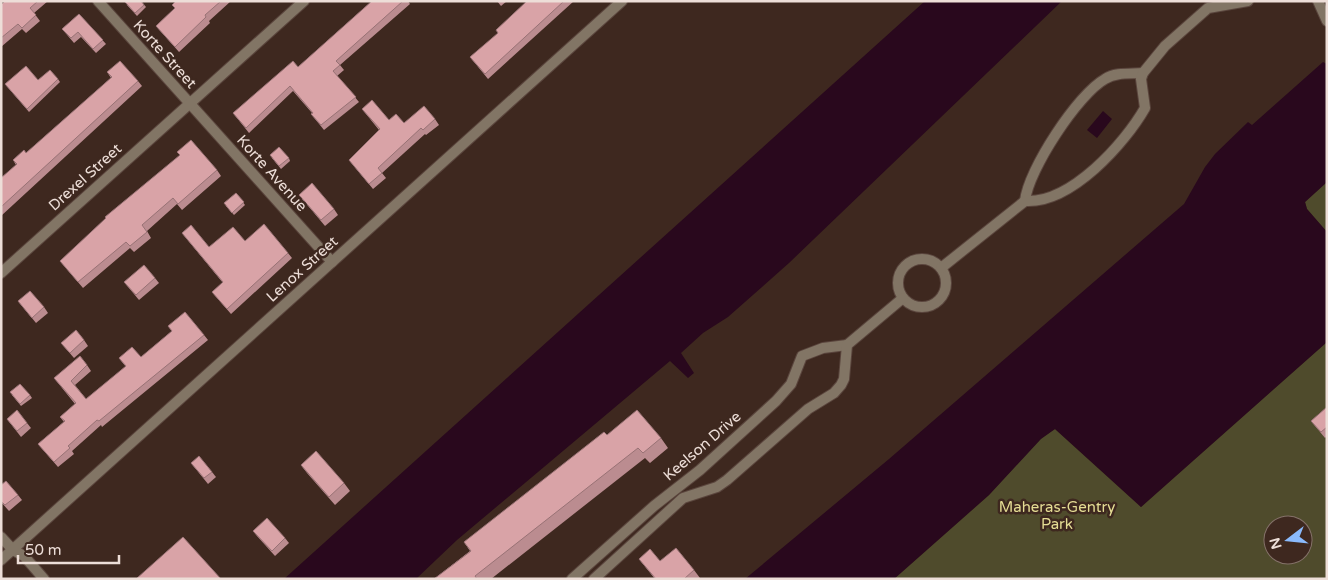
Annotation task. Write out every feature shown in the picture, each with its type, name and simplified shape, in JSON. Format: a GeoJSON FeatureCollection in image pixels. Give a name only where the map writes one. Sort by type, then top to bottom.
{"type":"FeatureCollection","features":[{"type":"Feature","properties":{"kind":"street","name":"Korte Street"},"geometry":{"type":"LineString","coordinates":[[98,1],[190,104]]}},
{"type":"Feature","properties":{"kind":"street","name":"Drexel Street"},"geometry":{"type":"LineString","coordinates":[[1,273],[304,1]]}},
{"type":"Feature","properties":{"kind":"street","name":"Lenox Street"},"geometry":{"type":"LineString","coordinates":[[1,560],[622,1]]}},
{"type":"Feature","properties":{"kind":"street"},"geometry":{"type":"LineString","coordinates":[[940,268],[1025,201],[1039,200],[1069,187],[1102,163],[1116,149],[1145,108],[1141,79],[1143,73],[1165,46],[1210,5],[1248,1]]}},
{"type":"Feature","properties":{"kind":"street"},"geometry":{"type":"LineString","coordinates":[[1318,1],[1327,21]]}},
{"type":"Feature","properties":{"kind":"street"},"geometry":{"type":"LineString","coordinates":[[1025,201],[1029,184],[1042,156],[1097,84],[1111,76],[1143,73]]}},
{"type":"Feature","properties":{"kind":"street","name":"Korte Avenue"},"geometry":{"type":"LineString","coordinates":[[190,104],[332,262]]}},
{"type":"Feature","properties":{"kind":"street"},"geometry":{"type":"LineString","coordinates":[[923,259],[934,262],[945,275],[946,287],[937,302],[926,307],[920,307],[913,306],[903,298],[898,280],[907,264],[923,259]]}},
{"type":"Feature","properties":{"kind":"street"},"geometry":{"type":"LineString","coordinates":[[847,345],[903,298]]}},
{"type":"Feature","properties":{"kind":"street","name":"Keelson Drive"},"geometry":{"type":"LineString","coordinates":[[572,579],[654,506],[700,470],[776,400],[791,384],[802,356],[823,348],[847,345],[844,379],[834,393],[808,409],[717,487],[683,498],[594,579]]}},
{"type":"Feature","properties":{"kind":"street"},"geometry":{"type":"LineString","coordinates":[[1,537],[13,550],[24,556],[44,579]]}},
{"type":"Feature","properties":{"kind":"green space"},"geometry":{"type":"Polygon","coordinates":[[[1327,182],[1327,232],[1307,209],[1305,202],[1327,182]]]}},
{"type":"Feature","properties":{"kind":"green space","name":"Maheras-Gentry Park"},"geometry":{"type":"Polygon","coordinates":[[[1327,342],[1327,579],[894,579],[989,495],[1041,438],[1055,429],[1141,507],[1327,342]]]}},
{"type":"Feature","properties":{"kind":"shaded area"},"geometry":{"type":"Polygon","coordinates":[[[925,1],[1062,1],[789,263],[728,317],[703,333],[681,353],[694,373],[688,378],[670,361],[457,540],[416,579],[284,579],[925,1]]]}},
{"type":"Feature","properties":{"kind":"shaded area"},"geometry":{"type":"Polygon","coordinates":[[[1323,62],[1327,64],[1327,182],[1305,202],[1307,209],[1327,232],[1327,342],[1141,507],[1055,429],[1041,439],[989,495],[894,579],[745,579],[889,459],[1184,204],[1205,167],[1215,154],[1248,122],[1252,125],[1323,62]]]}},
{"type":"Feature","properties":{"kind":"shaded area"},"geometry":{"type":"Polygon","coordinates":[[[1103,111],[1112,119],[1097,138],[1087,130],[1103,111]]]}},
{"type":"Feature","properties":{"kind":"building"},"geometry":{"type":"Polygon","coordinates":[[[5,1],[38,1],[30,8],[36,15],[22,28],[18,24],[1,38],[1,5],[5,1]]]}},
{"type":"Feature","properties":{"kind":"building"},"geometry":{"type":"Polygon","coordinates":[[[141,1],[144,5],[135,13],[125,2],[141,1]]]}},
{"type":"Feature","properties":{"kind":"building"},"geometry":{"type":"Polygon","coordinates":[[[176,1],[221,1],[175,47],[156,26],[175,8],[172,5],[176,1]]]}},
{"type":"Feature","properties":{"kind":"building"},"geometry":{"type":"Polygon","coordinates":[[[372,1],[403,1],[336,61],[340,65],[333,71],[356,97],[321,125],[290,86],[246,128],[233,113],[293,61],[298,67],[372,1]]]}},
{"type":"Feature","properties":{"kind":"building"},"geometry":{"type":"Polygon","coordinates":[[[527,1],[564,1],[485,74],[470,57],[498,33],[496,30],[527,1]]]}},
{"type":"Feature","properties":{"kind":"building"},"geometry":{"type":"Polygon","coordinates":[[[79,14],[103,40],[93,49],[78,32],[71,38],[62,29],[79,14]]]}},
{"type":"Feature","properties":{"kind":"building"},"geometry":{"type":"Polygon","coordinates":[[[120,61],[138,81],[1,207],[1,178],[17,164],[13,160],[24,150],[26,153],[112,77],[107,72],[120,61]]]}},
{"type":"Feature","properties":{"kind":"building"},"geometry":{"type":"Polygon","coordinates":[[[26,66],[38,80],[50,70],[58,79],[27,109],[5,84],[26,66]]]}},
{"type":"Feature","properties":{"kind":"building"},"geometry":{"type":"Polygon","coordinates":[[[372,100],[389,120],[396,114],[404,123],[424,106],[435,119],[423,130],[421,128],[378,168],[382,173],[369,184],[349,160],[380,129],[362,109],[372,100]]]}},
{"type":"Feature","properties":{"kind":"building"},"geometry":{"type":"Polygon","coordinates":[[[191,140],[217,170],[178,204],[173,198],[142,225],[147,232],[130,246],[126,242],[78,282],[60,261],[105,217],[180,155],[177,152],[191,140]]]}},
{"type":"Feature","properties":{"kind":"building"},"geometry":{"type":"Polygon","coordinates":[[[279,147],[289,158],[279,166],[270,155],[279,147]]]}},
{"type":"Feature","properties":{"kind":"building"},"geometry":{"type":"Polygon","coordinates":[[[312,183],[334,209],[321,220],[299,195],[312,183]]]}},
{"type":"Feature","properties":{"kind":"building"},"geometry":{"type":"Polygon","coordinates":[[[236,193],[244,202],[232,213],[224,203],[236,193]]]}},
{"type":"Feature","properties":{"kind":"building"},"geometry":{"type":"Polygon","coordinates":[[[264,224],[288,253],[227,309],[212,292],[223,282],[182,233],[191,225],[209,247],[233,227],[245,241],[264,224]]]}},
{"type":"Feature","properties":{"kind":"building"},"geometry":{"type":"Polygon","coordinates":[[[144,265],[155,278],[136,295],[124,282],[144,265]]]}},
{"type":"Feature","properties":{"kind":"building"},"geometry":{"type":"Polygon","coordinates":[[[30,291],[44,307],[32,318],[18,301],[30,291]]]}},
{"type":"Feature","properties":{"kind":"building"},"geometry":{"type":"Polygon","coordinates":[[[185,312],[204,335],[99,421],[97,420],[68,446],[70,448],[54,462],[38,444],[65,421],[60,417],[76,403],[54,378],[80,356],[87,365],[71,381],[86,399],[126,366],[119,358],[132,347],[141,357],[172,331],[168,326],[185,312]]]}},
{"type":"Feature","properties":{"kind":"building"},"geometry":{"type":"Polygon","coordinates":[[[76,330],[84,340],[70,353],[61,343],[76,330]]]}},
{"type":"Feature","properties":{"kind":"building"},"geometry":{"type":"Polygon","coordinates":[[[20,384],[30,395],[20,404],[10,392],[20,384]]]}},
{"type":"Feature","properties":{"kind":"building"},"geometry":{"type":"Polygon","coordinates":[[[1327,407],[1327,427],[1321,432],[1311,421],[1327,407]]]}},
{"type":"Feature","properties":{"kind":"building"},"geometry":{"type":"Polygon","coordinates":[[[17,410],[27,423],[17,431],[7,419],[17,410]]]}},
{"type":"Feature","properties":{"kind":"building"},"geometry":{"type":"Polygon","coordinates":[[[637,410],[661,438],[643,453],[638,448],[475,576],[477,579],[434,579],[471,551],[464,542],[604,432],[607,435],[637,410]]]}},
{"type":"Feature","properties":{"kind":"building"},"geometry":{"type":"Polygon","coordinates":[[[316,451],[344,483],[329,497],[301,465],[316,451]]]}},
{"type":"Feature","properties":{"kind":"building"},"geometry":{"type":"Polygon","coordinates":[[[199,456],[212,472],[204,478],[191,463],[199,456]]]}},
{"type":"Feature","properties":{"kind":"building"},"geometry":{"type":"Polygon","coordinates":[[[6,481],[18,495],[5,505],[1,501],[1,485],[6,481]]]}},
{"type":"Feature","properties":{"kind":"building"},"geometry":{"type":"Polygon","coordinates":[[[267,518],[285,538],[272,551],[253,531],[267,518]]]}},
{"type":"Feature","properties":{"kind":"building"},"geometry":{"type":"Polygon","coordinates":[[[183,537],[221,579],[136,579],[183,537]]]}},
{"type":"Feature","properties":{"kind":"building"},"geometry":{"type":"Polygon","coordinates":[[[676,548],[694,570],[684,579],[656,579],[639,559],[650,549],[660,561],[676,548]]]}}]}
